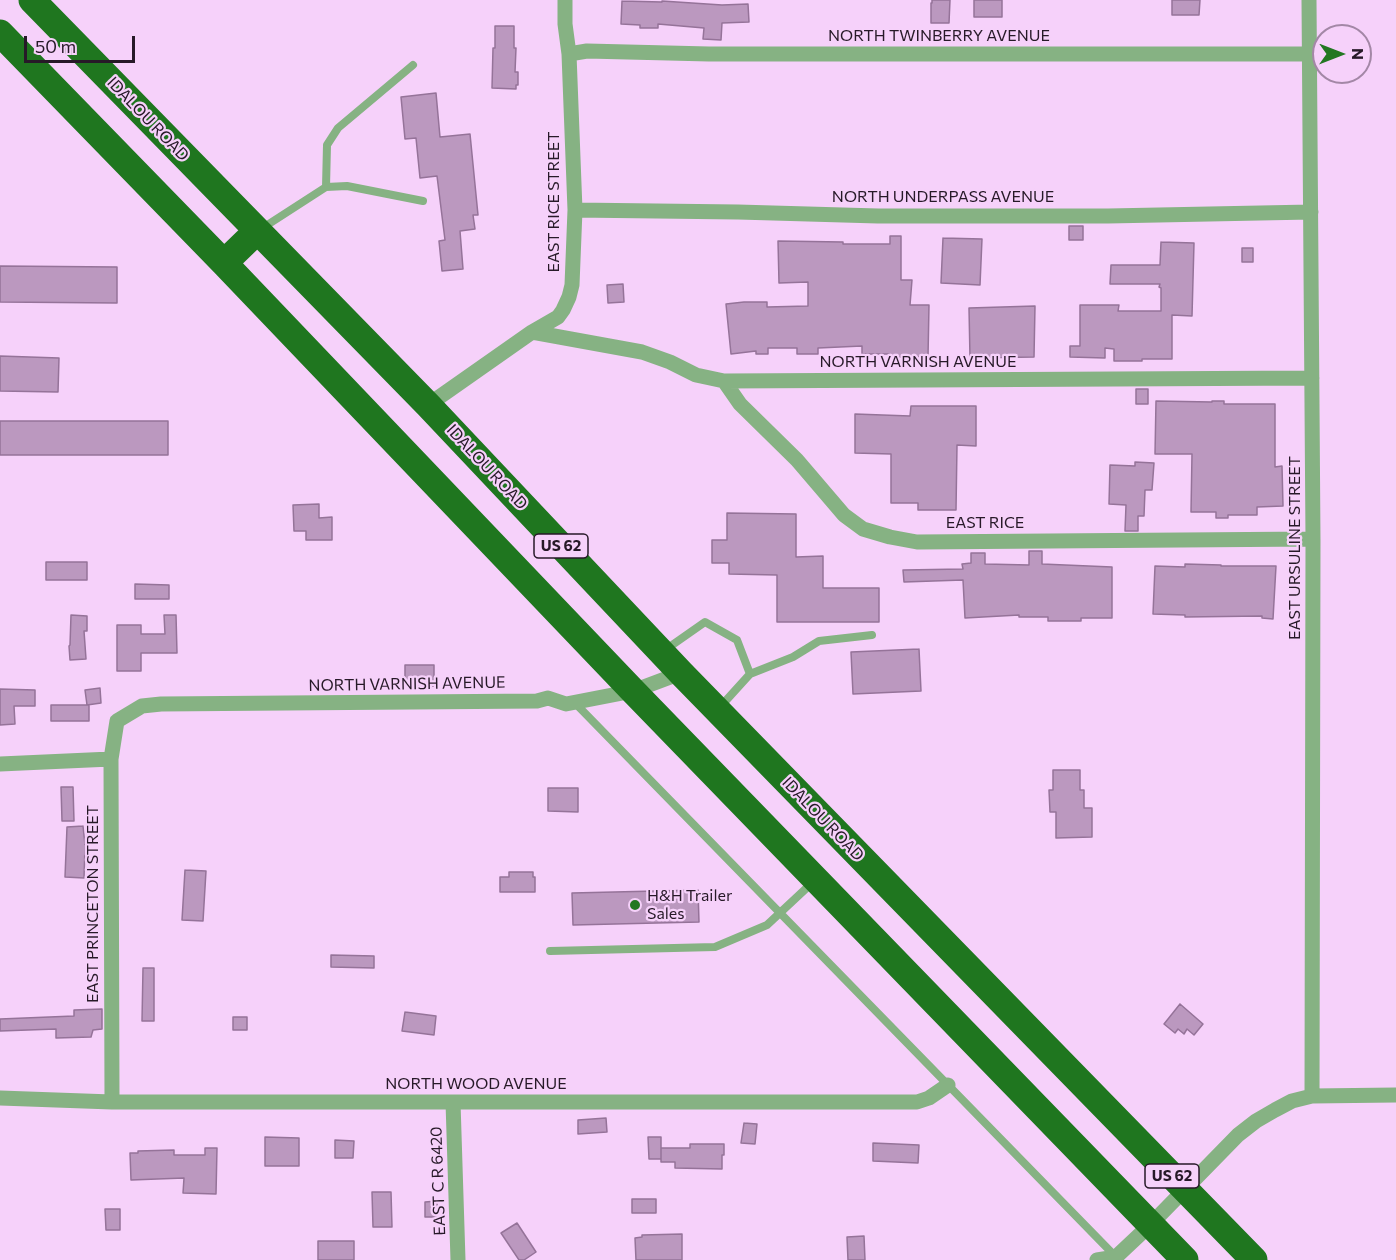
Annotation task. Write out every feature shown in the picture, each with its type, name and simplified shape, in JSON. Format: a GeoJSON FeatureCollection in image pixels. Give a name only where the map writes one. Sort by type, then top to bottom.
{"type":"FeatureCollection","features":[{"type":"Feature","properties":{"kind":"highway","name":"IDALOU ROAD"},"geometry":{"type":"LineString","coordinates":[[32,0],[428,405],[661,653],[1185,1189]]}},
{"type":"Feature","properties":{"kind":"highway","name":"US 62"},"geometry":{"type":"LineString","coordinates":[[0,33],[1185,1260]]}},
{"type":"Feature","properties":{"kind":"highway"},"geometry":{"type":"LineString","coordinates":[[224,264],[257,231]]}},
{"type":"Feature","properties":{"kind":"highway","name":"US 62"},"geometry":{"type":"LineString","coordinates":[[1185,1189],[1254,1260]]}},
{"type":"Feature","properties":{"kind":"street","name":"EAST RICE STREET"},"geometry":{"type":"LineString","coordinates":[[428,405],[532,332],[558,317],[564,310],[569,297],[572,285],[575,210],[565,0]]}},
{"type":"Feature","properties":{"kind":"street","name":"EAST URSULINE STREET"},"geometry":{"type":"LineString","coordinates":[[1308,0],[1313,539],[1312,1096]]}},
{"type":"Feature","properties":{"kind":"street","name":"NORTH TWINBERRY AVENUE"},"geometry":{"type":"LineString","coordinates":[[569,54],[587,51],[709,54],[1310,54]]}},
{"type":"Feature","properties":{"kind":"street","name":"NORTH UNDERPASS AVENUE"},"geometry":{"type":"LineString","coordinates":[[575,210],[878,216],[1108,216],[1311,212]]}},
{"type":"Feature","properties":{"kind":"street","name":"NORTH VARNISH AVENUE"},"geometry":{"type":"LineString","coordinates":[[532,332],[642,352],[696,375],[724,381],[1312,378]]}},
{"type":"Feature","properties":{"kind":"street","name":"EAST RICE"},"geometry":{"type":"LineString","coordinates":[[724,381],[740,404],[797,460],[844,515],[863,529],[890,537],[917,542],[1313,539]]}},
{"type":"Feature","properties":{"kind":"street","name":"NORTH VARNISH AVENUE"},"geometry":{"type":"LineString","coordinates":[[130,713],[142,706],[161,704],[537,701],[548,698],[566,704],[633,691],[681,673]]}},
{"type":"Feature","properties":{"kind":"street","name":"EAST PRINCETON STREET"},"geometry":{"type":"LineString","coordinates":[[112,1102],[111,759],[117,720],[130,713]]}},
{"type":"Feature","properties":{"kind":"street"},"geometry":{"type":"LineString","coordinates":[[0,764],[111,759]]}},
{"type":"Feature","properties":{"kind":"street","name":"NORTH WOOD AVENUE"},"geometry":{"type":"LineString","coordinates":[[0,1098],[112,1102],[917,1101],[929,1098],[948,1084]]}},
{"type":"Feature","properties":{"kind":"street"},"geometry":{"type":"LineString","coordinates":[[1097,1260],[1118,1258],[1238,1135],[1256,1120],[1292,1101],[1312,1096],[1396,1095]]}},
{"type":"Feature","properties":{"kind":"street","name":"EAST C R 6420"},"geometry":{"type":"LineString","coordinates":[[453,1102],[458,1260]]}},
{"type":"Feature","properties":{"kind":"lane"},"geometry":{"type":"LineString","coordinates":[[326,187],[327,145],[338,128],[413,65]]}},
{"type":"Feature","properties":{"kind":"lane"},"geometry":{"type":"LineString","coordinates":[[257,231],[326,187],[347,186],[423,201]]}},
{"type":"Feature","properties":{"kind":"lane"},"geometry":{"type":"LineString","coordinates":[[661,653],[705,622],[737,640],[750,674]]}},
{"type":"Feature","properties":{"kind":"lane"},"geometry":{"type":"LineString","coordinates":[[717,710],[750,674],[793,657],[819,641],[872,634]]}},
{"type":"Feature","properties":{"kind":"lane"},"geometry":{"type":"LineString","coordinates":[[575,703],[1118,1258]]}},
{"type":"Feature","properties":{"kind":"lane"},"geometry":{"type":"LineString","coordinates":[[550,951],[715,946],[767,925],[816,879]]}},
{"type":"Feature","properties":{"kind":"building"},"geometry":{"type":"Polygon","coordinates":[[[932,0],[950,0],[949,23],[931,23],[932,0]]]}},
{"type":"Feature","properties":{"kind":"building"},"geometry":{"type":"Polygon","coordinates":[[[974,0],[1002,0],[1002,17],[974,17],[974,0]]]}},
{"type":"Feature","properties":{"kind":"building"},"geometry":{"type":"Polygon","coordinates":[[[1172,0],[1200,0],[1199,15],[1172,15],[1172,0]]]}},
{"type":"Feature","properties":{"kind":"building"},"geometry":{"type":"Polygon","coordinates":[[[622,1],[748,4],[749,22],[722,23],[721,40],[703,39],[704,28],[658,24],[658,28],[640,28],[640,25],[621,24],[622,1]]]}},
{"type":"Feature","properties":{"kind":"building"},"geometry":{"type":"Polygon","coordinates":[[[495,26],[514,26],[515,72],[518,72],[516,89],[492,88],[495,26]]]}},
{"type":"Feature","properties":{"kind":"building"},"geometry":{"type":"Polygon","coordinates":[[[436,93],[440,137],[470,134],[478,215],[473,215],[475,229],[460,231],[463,269],[442,271],[439,241],[445,240],[437,176],[420,178],[416,138],[405,139],[401,97],[436,93]]]}},
{"type":"Feature","properties":{"kind":"building"},"geometry":{"type":"Polygon","coordinates":[[[1069,226],[1083,226],[1083,240],[1069,240],[1069,226]]]}},
{"type":"Feature","properties":{"kind":"building"},"geometry":{"type":"Polygon","coordinates":[[[890,236],[901,236],[901,280],[912,280],[910,305],[929,305],[928,357],[862,354],[862,346],[818,348],[818,354],[797,354],[797,348],[768,348],[768,354],[756,354],[756,351],[731,354],[726,304],[767,302],[767,307],[808,306],[808,282],[779,283],[778,241],[890,244],[890,236]]]}},
{"type":"Feature","properties":{"kind":"building"},"geometry":{"type":"Polygon","coordinates":[[[943,238],[982,239],[980,285],[941,283],[943,238]]]}},
{"type":"Feature","properties":{"kind":"building"},"geometry":{"type":"Polygon","coordinates":[[[1161,242],[1194,243],[1192,316],[1172,315],[1172,359],[1114,361],[1114,349],[1105,348],[1105,358],[1070,357],[1070,346],[1080,346],[1080,305],[1119,305],[1118,311],[1161,311],[1160,284],[1110,284],[1111,265],[1160,265],[1161,242]]]}},
{"type":"Feature","properties":{"kind":"building"},"geometry":{"type":"Polygon","coordinates":[[[1242,248],[1253,248],[1253,262],[1242,262],[1242,248]]]}},
{"type":"Feature","properties":{"kind":"building"},"geometry":{"type":"Polygon","coordinates":[[[0,266],[117,267],[117,303],[0,302],[0,266]]]}},
{"type":"Feature","properties":{"kind":"building"},"geometry":{"type":"Polygon","coordinates":[[[623,284],[624,302],[608,303],[607,285],[623,284]]]}},
{"type":"Feature","properties":{"kind":"building"},"geometry":{"type":"Polygon","coordinates":[[[1035,306],[1034,357],[970,358],[969,308],[1035,306]]]}},
{"type":"Feature","properties":{"kind":"building"},"geometry":{"type":"Polygon","coordinates":[[[0,356],[59,358],[58,392],[0,391],[0,356]]]}},
{"type":"Feature","properties":{"kind":"building"},"geometry":{"type":"Polygon","coordinates":[[[1136,389],[1148,389],[1148,404],[1136,404],[1136,389]]]}},
{"type":"Feature","properties":{"kind":"building"},"geometry":{"type":"Polygon","coordinates":[[[1156,401],[1275,404],[1275,467],[1282,466],[1283,506],[1257,507],[1257,515],[1228,515],[1228,518],[1216,518],[1216,512],[1191,512],[1192,454],[1155,454],[1156,401]]]}},
{"type":"Feature","properties":{"kind":"building"},"geometry":{"type":"Polygon","coordinates":[[[911,406],[976,406],[976,446],[957,445],[956,510],[918,510],[918,503],[891,503],[891,454],[855,453],[855,414],[910,416],[911,406]]]}},
{"type":"Feature","properties":{"kind":"building"},"geometry":{"type":"Polygon","coordinates":[[[0,421],[168,421],[168,455],[0,455],[0,421]]]}},
{"type":"Feature","properties":{"kind":"building"},"geometry":{"type":"Polygon","coordinates":[[[1135,462],[1154,463],[1152,490],[1145,490],[1144,516],[1138,516],[1138,531],[1125,531],[1126,505],[1109,504],[1110,465],[1135,466],[1135,462]]]}},
{"type":"Feature","properties":{"kind":"building"},"geometry":{"type":"Polygon","coordinates":[[[319,504],[319,518],[332,517],[332,540],[306,540],[306,531],[294,531],[293,505],[319,504]]]}},
{"type":"Feature","properties":{"kind":"building"},"geometry":{"type":"Polygon","coordinates":[[[727,513],[796,514],[796,557],[823,556],[823,588],[879,588],[879,622],[777,622],[777,575],[729,574],[729,563],[712,563],[712,540],[727,540],[727,513]]]}},
{"type":"Feature","properties":{"kind":"building"},"geometry":{"type":"Polygon","coordinates":[[[1029,551],[1042,551],[1042,564],[1112,567],[1112,618],[1048,621],[1048,617],[1019,617],[1019,615],[965,618],[963,580],[904,582],[903,570],[963,569],[962,564],[971,563],[971,553],[985,553],[985,564],[1029,565],[1029,551]]]}},
{"type":"Feature","properties":{"kind":"building"},"geometry":{"type":"Polygon","coordinates":[[[46,562],[87,562],[87,580],[46,580],[46,562]]]}},
{"type":"Feature","properties":{"kind":"building"},"geometry":{"type":"Polygon","coordinates":[[[1185,564],[1276,566],[1273,619],[1262,618],[1262,616],[1185,617],[1185,615],[1153,614],[1155,566],[1185,567],[1185,564]]]}},
{"type":"Feature","properties":{"kind":"building"},"geometry":{"type":"Polygon","coordinates":[[[135,584],[169,585],[169,599],[135,599],[135,584]]]}},
{"type":"Feature","properties":{"kind":"building"},"geometry":{"type":"Polygon","coordinates":[[[71,615],[87,616],[87,631],[84,631],[86,659],[70,660],[71,615]]]}},
{"type":"Feature","properties":{"kind":"building"},"geometry":{"type":"Polygon","coordinates":[[[164,615],[176,615],[177,653],[141,653],[141,671],[117,671],[117,625],[141,625],[141,634],[165,634],[164,615]]]}},
{"type":"Feature","properties":{"kind":"building"},"geometry":{"type":"Polygon","coordinates":[[[919,649],[921,691],[853,694],[851,652],[919,649]]]}},
{"type":"Feature","properties":{"kind":"building"},"geometry":{"type":"Polygon","coordinates":[[[405,665],[434,665],[434,686],[405,686],[405,665]]]}},
{"type":"Feature","properties":{"kind":"building"},"geometry":{"type":"Polygon","coordinates":[[[100,688],[101,703],[87,705],[85,690],[100,688]]]}},
{"type":"Feature","properties":{"kind":"building"},"geometry":{"type":"Polygon","coordinates":[[[0,689],[35,690],[35,706],[14,706],[15,724],[0,725],[0,689]]]}},
{"type":"Feature","properties":{"kind":"building"},"geometry":{"type":"Polygon","coordinates":[[[51,705],[89,705],[89,721],[51,721],[51,705]]]}},
{"type":"Feature","properties":{"kind":"building"},"geometry":{"type":"Polygon","coordinates":[[[1053,770],[1080,770],[1080,790],[1084,790],[1084,808],[1092,808],[1092,837],[1056,838],[1056,812],[1050,812],[1049,790],[1053,790],[1053,770]]]}},
{"type":"Feature","properties":{"kind":"building"},"geometry":{"type":"Polygon","coordinates":[[[61,787],[73,787],[74,821],[62,821],[61,787]]]}},
{"type":"Feature","properties":{"kind":"building"},"geometry":{"type":"Polygon","coordinates":[[[548,788],[578,788],[578,812],[548,811],[548,788]]]}},
{"type":"Feature","properties":{"kind":"building"},"geometry":{"type":"Polygon","coordinates":[[[83,826],[84,878],[65,877],[67,827],[83,826]]]}},
{"type":"Feature","properties":{"kind":"building"},"geometry":{"type":"Polygon","coordinates":[[[185,870],[206,871],[203,921],[182,920],[185,870]]]}},
{"type":"Feature","properties":{"kind":"building"},"geometry":{"type":"Polygon","coordinates":[[[509,872],[533,872],[535,892],[500,892],[500,877],[509,877],[509,872]]]}},
{"type":"Feature","properties":{"kind":"building"},"geometry":{"type":"Polygon","coordinates":[[[698,890],[699,922],[573,925],[572,893],[698,890]]]}},
{"type":"Feature","properties":{"kind":"building"},"geometry":{"type":"Polygon","coordinates":[[[331,955],[374,956],[374,968],[331,967],[331,955]]]}},
{"type":"Feature","properties":{"kind":"building"},"geometry":{"type":"Polygon","coordinates":[[[143,968],[154,968],[154,1021],[142,1021],[143,968]]]}},
{"type":"Feature","properties":{"kind":"building"},"geometry":{"type":"Polygon","coordinates":[[[1180,1004],[1203,1024],[1194,1035],[1187,1029],[1184,1034],[1178,1029],[1175,1033],[1164,1024],[1180,1004]]]}},
{"type":"Feature","properties":{"kind":"building"},"geometry":{"type":"Polygon","coordinates":[[[102,1009],[102,1029],[93,1030],[91,1037],[56,1038],[56,1029],[0,1031],[0,1019],[74,1016],[74,1010],[102,1009]]]}},
{"type":"Feature","properties":{"kind":"building"},"geometry":{"type":"Polygon","coordinates":[[[405,1012],[436,1016],[434,1035],[402,1031],[405,1012]]]}},
{"type":"Feature","properties":{"kind":"building"},"geometry":{"type":"Polygon","coordinates":[[[233,1017],[247,1017],[247,1030],[233,1030],[233,1017]]]}},
{"type":"Feature","properties":{"kind":"building"},"geometry":{"type":"Polygon","coordinates":[[[606,1118],[607,1132],[578,1134],[578,1120],[606,1118]]]}},
{"type":"Feature","properties":{"kind":"building"},"geometry":{"type":"Polygon","coordinates":[[[744,1123],[757,1124],[755,1144],[741,1143],[744,1123]]]}},
{"type":"Feature","properties":{"kind":"building"},"geometry":{"type":"Polygon","coordinates":[[[265,1137],[299,1138],[299,1166],[265,1166],[265,1137]]]}},
{"type":"Feature","properties":{"kind":"building"},"geometry":{"type":"Polygon","coordinates":[[[648,1137],[661,1137],[661,1159],[649,1159],[648,1137]]]}},
{"type":"Feature","properties":{"kind":"building"},"geometry":{"type":"Polygon","coordinates":[[[335,1140],[354,1141],[353,1158],[335,1158],[335,1140]]]}},
{"type":"Feature","properties":{"kind":"building"},"geometry":{"type":"Polygon","coordinates":[[[873,1143],[919,1145],[918,1163],[873,1161],[873,1143]]]}},
{"type":"Feature","properties":{"kind":"building"},"geometry":{"type":"Polygon","coordinates":[[[690,1144],[724,1144],[722,1169],[675,1168],[675,1162],[661,1162],[661,1148],[690,1148],[690,1144]]]}},
{"type":"Feature","properties":{"kind":"building"},"geometry":{"type":"Polygon","coordinates":[[[205,1148],[217,1148],[216,1194],[183,1193],[184,1178],[131,1180],[130,1153],[174,1150],[174,1155],[205,1155],[205,1148]]]}},
{"type":"Feature","properties":{"kind":"building"},"geometry":{"type":"Polygon","coordinates":[[[372,1192],[391,1192],[392,1227],[373,1227],[372,1192]]]}},
{"type":"Feature","properties":{"kind":"building"},"geometry":{"type":"Polygon","coordinates":[[[632,1199],[656,1199],[656,1213],[632,1213],[632,1199]]]}},
{"type":"Feature","properties":{"kind":"building"},"geometry":{"type":"Polygon","coordinates":[[[437,1201],[437,1217],[425,1217],[425,1202],[437,1201]]]}},
{"type":"Feature","properties":{"kind":"building"},"geometry":{"type":"Polygon","coordinates":[[[105,1209],[120,1209],[120,1230],[106,1230],[105,1209]]]}},
{"type":"Feature","properties":{"kind":"building"},"geometry":{"type":"Polygon","coordinates":[[[517,1223],[536,1252],[524,1260],[519,1260],[501,1233],[517,1223]]]}},
{"type":"Feature","properties":{"kind":"building"},"geometry":{"type":"Polygon","coordinates":[[[682,1234],[682,1260],[636,1260],[635,1238],[642,1237],[642,1235],[682,1234]]]}},
{"type":"Feature","properties":{"kind":"building"},"geometry":{"type":"Polygon","coordinates":[[[864,1236],[865,1260],[848,1260],[847,1237],[864,1236]]]}},
{"type":"Feature","properties":{"kind":"building"},"geometry":{"type":"Polygon","coordinates":[[[318,1241],[354,1241],[354,1260],[318,1260],[318,1241]]]}},
{"type":"Feature","properties":{"kind":"place","name":"H&H Trailer Sales"},"geometry":{"type":"Point","coordinates":[635,905]}}]}
